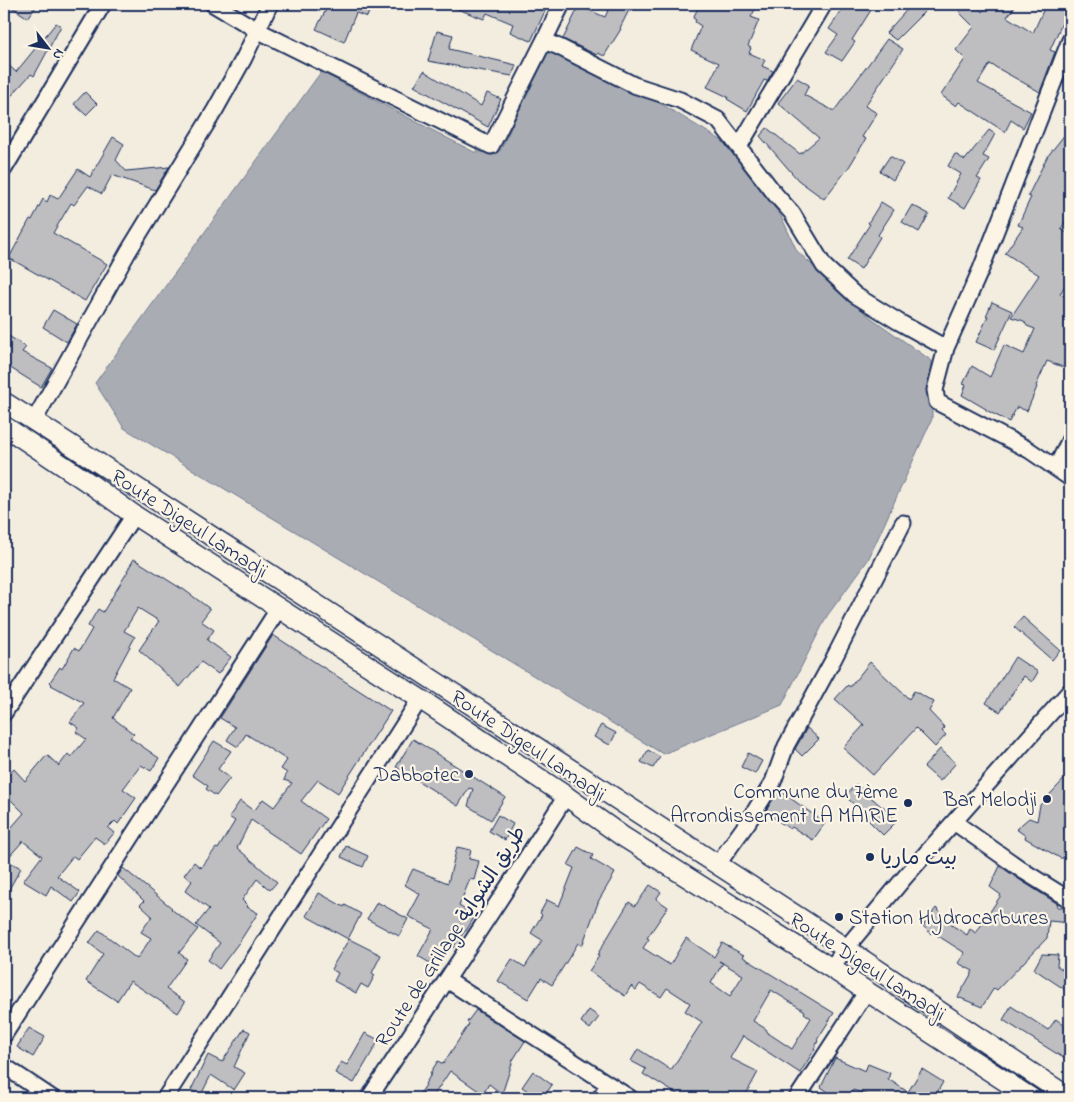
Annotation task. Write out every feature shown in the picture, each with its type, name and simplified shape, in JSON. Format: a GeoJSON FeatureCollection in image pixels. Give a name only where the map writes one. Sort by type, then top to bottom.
{"type":"FeatureCollection","features":[{"type":"Feature","properties":{"kind":"main road"},"geometry":{"type":"LineString","coordinates":[[4,402],[846,948],[1070,1098]]}},
{"type":"Feature","properties":{"kind":"main road","name":"Route Digeul Lamadji"},"geometry":{"type":"LineString","coordinates":[[4,426],[134,515],[566,796],[622,836],[867,991],[1031,1098]]}},
{"type":"Feature","properties":{"kind":"street"},"geometry":{"type":"LineString","coordinates":[[4,169],[103,4]]}},
{"type":"Feature","properties":{"kind":"street"},"geometry":{"type":"LineString","coordinates":[[213,4],[257,30],[491,146],[562,4]]}},
{"type":"Feature","properties":{"kind":"street"},"geometry":{"type":"LineString","coordinates":[[34,421],[128,252],[215,110],[244,58],[270,4]]}},
{"type":"Feature","properties":{"kind":"street"},"geometry":{"type":"LineString","coordinates":[[739,147],[824,4]]}},
{"type":"Feature","properties":{"kind":"street"},"geometry":{"type":"LineString","coordinates":[[1070,40],[981,269],[946,348],[934,390],[937,402],[1030,450],[1070,478]]}},
{"type":"Feature","properties":{"kind":"street"},"geometry":{"type":"LineString","coordinates":[[544,41],[559,46],[634,85],[680,100],[718,120],[792,213],[824,266],[855,295],[946,348]]}},
{"type":"Feature","properties":{"kind":"street"},"geometry":{"type":"LineString","coordinates":[[1056,468],[1070,439]]}},
{"type":"Feature","properties":{"kind":"street"},"geometry":{"type":"LineString","coordinates":[[4,713],[134,515]]}},
{"type":"Feature","properties":{"kind":"street"},"geometry":{"type":"LineString","coordinates":[[717,865],[748,822],[773,782],[786,746],[833,660],[903,523]]}},
{"type":"Feature","properties":{"kind":"street"},"geometry":{"type":"LineString","coordinates":[[4,1035],[279,608]]}},
{"type":"Feature","properties":{"kind":"street"},"geometry":{"type":"LineString","coordinates":[[831,968],[905,877],[1070,691]]}},
{"type":"Feature","properties":{"kind":"street"},"geometry":{"type":"LineString","coordinates":[[165,1098],[420,700]]}},
{"type":"Feature","properties":{"kind":"street","name":"Route de Grillage طريق الشواية"},"geometry":{"type":"LineString","coordinates":[[369,1098],[566,796]]}},
{"type":"Feature","properties":{"kind":"street"},"geometry":{"type":"LineString","coordinates":[[954,822],[1025,872],[1070,900]]}},
{"type":"Feature","properties":{"kind":"street"},"geometry":{"type":"LineString","coordinates":[[447,980],[630,1098]]}},
{"type":"Feature","properties":{"kind":"street"},"geometry":{"type":"LineString","coordinates":[[797,1098],[867,991]]}},
{"type":"Feature","properties":{"kind":"street"},"geometry":{"type":"LineString","coordinates":[[4,1066],[52,1098]]}},
{"type":"Feature","properties":{"kind":"street"},"geometry":{"type":"LineString","coordinates":[[600,1098],[608,1085]]}},
{"type":"Feature","properties":{"kind":"shaded area"},"geometry":{"type":"Polygon","coordinates":[[[549,47],[653,99],[724,142],[781,216],[797,251],[870,317],[932,361],[932,419],[868,560],[827,616],[782,705],[663,754],[124,428],[95,383],[321,72],[474,152],[500,151],[549,47]]]}},
{"type":"Feature","properties":{"kind":"building"},"geometry":{"type":"Polygon","coordinates":[[[7,4],[38,4],[28,18],[7,4]]]}},
{"type":"Feature","properties":{"kind":"building"},"geometry":{"type":"Polygon","coordinates":[[[329,4],[372,4],[367,17],[356,13],[344,42],[316,29],[329,4]]]}},
{"type":"Feature","properties":{"kind":"building"},"geometry":{"type":"Polygon","coordinates":[[[447,4],[528,4],[545,11],[531,41],[510,32],[513,24],[487,13],[484,19],[447,4]]]}},
{"type":"Feature","properties":{"kind":"building"},"geometry":{"type":"Polygon","coordinates":[[[611,4],[632,4],[621,29],[604,56],[598,53],[597,55],[563,39],[579,6],[605,17],[611,4]]]}},
{"type":"Feature","properties":{"kind":"building"},"geometry":{"type":"Polygon","coordinates":[[[700,4],[758,4],[751,17],[759,20],[748,46],[751,48],[749,53],[765,60],[762,66],[773,71],[767,81],[764,80],[747,111],[727,99],[728,97],[707,87],[719,63],[691,50],[701,26],[693,18],[700,4]]]}},
{"type":"Feature","properties":{"kind":"building"},"geometry":{"type":"Polygon","coordinates":[[[846,4],[860,4],[871,10],[852,40],[855,42],[842,61],[826,52],[838,35],[829,29],[846,4]]]}},
{"type":"Feature","properties":{"kind":"building"},"geometry":{"type":"Polygon","coordinates":[[[912,4],[932,4],[896,40],[886,33],[912,4]]]}},
{"type":"Feature","properties":{"kind":"building"},"geometry":{"type":"Polygon","coordinates":[[[959,4],[974,4],[982,12],[988,4],[1017,4],[1007,17],[1033,33],[1046,4],[1055,4],[1068,10],[1050,50],[1055,52],[1040,92],[990,64],[978,83],[1031,112],[1023,128],[1011,120],[1005,132],[959,102],[956,106],[941,95],[965,59],[956,50],[974,27],[960,13],[959,4]]]}},
{"type":"Feature","properties":{"kind":"building"},"geometry":{"type":"Polygon","coordinates":[[[56,23],[61,26],[34,76],[31,74],[4,104],[4,61],[16,72],[56,23]]]}},
{"type":"Feature","properties":{"kind":"building"},"geometry":{"type":"Polygon","coordinates":[[[437,31],[453,35],[449,49],[516,65],[512,76],[428,61],[437,31]]]}},
{"type":"Feature","properties":{"kind":"building"},"geometry":{"type":"Polygon","coordinates":[[[887,39],[903,49],[865,106],[877,113],[862,137],[866,139],[849,167],[824,199],[798,180],[760,136],[767,128],[800,154],[819,138],[778,103],[797,78],[809,85],[804,95],[834,111],[887,39]]]}},
{"type":"Feature","properties":{"kind":"building"},"geometry":{"type":"Polygon","coordinates":[[[424,71],[481,106],[487,93],[501,99],[488,127],[414,86],[424,71]]]}},
{"type":"Feature","properties":{"kind":"building"},"geometry":{"type":"Polygon","coordinates":[[[85,92],[97,104],[86,115],[74,104],[85,92]]]}},
{"type":"Feature","properties":{"kind":"building"},"geometry":{"type":"Polygon","coordinates":[[[1070,128],[1070,213],[1061,229],[1070,235],[1070,277],[1060,294],[1070,298],[1070,370],[1047,361],[1027,411],[1017,407],[1009,422],[962,395],[966,385],[963,384],[972,366],[990,377],[1004,345],[1024,354],[1035,329],[1027,326],[1024,321],[1011,317],[1039,275],[1005,253],[1023,227],[1018,225],[1031,197],[1028,196],[1047,157],[1070,128]]]}},
{"type":"Feature","properties":{"kind":"building"},"geometry":{"type":"Polygon","coordinates":[[[989,130],[995,134],[983,156],[989,159],[977,178],[981,180],[965,208],[948,198],[961,174],[948,166],[955,154],[965,160],[989,130]]]}},
{"type":"Feature","properties":{"kind":"building"},"geometry":{"type":"Polygon","coordinates":[[[113,137],[124,144],[116,160],[126,171],[169,167],[155,190],[112,175],[102,194],[88,186],[74,205],[71,203],[53,233],[107,264],[85,301],[9,258],[43,199],[47,202],[50,195],[58,199],[78,169],[90,177],[113,137]]]}},
{"type":"Feature","properties":{"kind":"building"},"geometry":{"type":"Polygon","coordinates":[[[890,156],[903,164],[893,180],[880,171],[890,156]]]}},
{"type":"Feature","properties":{"kind":"building"},"geometry":{"type":"Polygon","coordinates":[[[881,202],[894,210],[878,235],[880,237],[861,269],[847,260],[870,224],[868,223],[881,202]]]}},
{"type":"Feature","properties":{"kind":"building"},"geometry":{"type":"Polygon","coordinates":[[[912,205],[929,214],[919,232],[902,222],[912,205]]]}},
{"type":"Feature","properties":{"kind":"building"},"geometry":{"type":"Polygon","coordinates":[[[992,302],[1012,311],[994,350],[976,342],[992,302]]]}},
{"type":"Feature","properties":{"kind":"building"},"geometry":{"type":"Polygon","coordinates":[[[53,310],[77,324],[67,342],[43,327],[53,310]]]}},
{"type":"Feature","properties":{"kind":"building"},"geometry":{"type":"Polygon","coordinates":[[[4,333],[26,347],[22,352],[52,368],[41,387],[4,364],[4,333]]]}},
{"type":"Feature","properties":{"kind":"building"},"geometry":{"type":"Polygon","coordinates":[[[134,559],[183,589],[210,609],[201,621],[214,630],[207,640],[231,657],[218,674],[201,662],[180,687],[139,650],[159,621],[138,608],[124,631],[135,637],[113,678],[130,688],[113,718],[134,734],[130,738],[159,758],[151,771],[141,765],[123,789],[136,798],[118,824],[115,821],[108,828],[114,833],[105,844],[95,837],[77,859],[73,856],[57,876],[80,892],[73,902],[51,886],[46,895],[23,881],[42,856],[23,841],[6,860],[21,868],[4,898],[4,836],[24,813],[4,793],[4,780],[14,769],[25,781],[47,755],[59,766],[68,754],[71,757],[86,739],[76,732],[79,728],[70,722],[84,703],[51,685],[50,682],[60,667],[62,669],[74,648],[79,651],[92,629],[88,626],[98,609],[103,612],[134,559]]]}},
{"type":"Feature","properties":{"kind":"building"},"geometry":{"type":"Polygon","coordinates":[[[1023,617],[1060,650],[1052,660],[1014,627],[1023,617]]]}},
{"type":"Feature","properties":{"kind":"building"},"geometry":{"type":"Polygon","coordinates":[[[273,635],[391,711],[338,793],[318,780],[301,801],[326,819],[301,854],[251,820],[237,848],[277,882],[270,890],[257,879],[242,900],[247,907],[258,913],[219,969],[208,960],[220,943],[196,925],[209,909],[185,891],[192,881],[184,875],[194,862],[201,868],[216,848],[218,849],[235,821],[229,817],[240,801],[254,811],[263,799],[274,807],[292,783],[284,780],[287,773],[281,769],[287,760],[246,734],[238,747],[227,740],[235,727],[220,718],[273,635]]]}},
{"type":"Feature","properties":{"kind":"building"},"geometry":{"type":"Polygon","coordinates":[[[1015,657],[1038,672],[1032,682],[1024,676],[1000,712],[986,703],[1015,657]]]}},
{"type":"Feature","properties":{"kind":"building"},"geometry":{"type":"Polygon","coordinates":[[[870,662],[909,699],[914,691],[934,702],[929,711],[945,728],[942,731],[946,735],[935,747],[916,728],[873,775],[843,748],[864,725],[835,699],[848,685],[850,687],[870,662]]]}},
{"type":"Feature","properties":{"kind":"building"},"geometry":{"type":"Polygon","coordinates":[[[601,725],[616,733],[610,745],[594,737],[601,725]]]}},
{"type":"Feature","properties":{"kind":"building"},"geometry":{"type":"Polygon","coordinates":[[[807,728],[819,739],[802,756],[795,749],[807,728]]]}},
{"type":"Feature","properties":{"kind":"building"},"geometry":{"type":"Polygon","coordinates":[[[413,739],[505,797],[491,820],[468,806],[473,789],[469,788],[458,806],[396,767],[413,739]]]}},
{"type":"Feature","properties":{"kind":"building"},"geometry":{"type":"Polygon","coordinates":[[[214,741],[231,751],[218,769],[230,778],[216,796],[206,789],[208,786],[192,775],[214,741]]]}},
{"type":"Feature","properties":{"kind":"building"},"geometry":{"type":"Polygon","coordinates":[[[940,749],[956,763],[940,781],[924,767],[940,749]]]}},
{"type":"Feature","properties":{"kind":"building"},"geometry":{"type":"Polygon","coordinates":[[[648,750],[660,757],[653,768],[641,762],[648,750]]]}},
{"type":"Feature","properties":{"kind":"building"},"geometry":{"type":"Polygon","coordinates":[[[748,753],[762,761],[755,774],[741,767],[748,753]]]}},
{"type":"Feature","properties":{"kind":"building"},"geometry":{"type":"Polygon","coordinates":[[[1070,773],[1070,821],[1064,823],[1065,842],[1070,842],[1070,858],[1060,858],[1025,838],[1026,836],[1016,829],[1029,818],[1037,821],[1040,805],[1070,773]]]}},
{"type":"Feature","properties":{"kind":"building"},"geometry":{"type":"Polygon","coordinates":[[[856,784],[883,806],[897,821],[883,835],[845,796],[856,784]]]}},
{"type":"Feature","properties":{"kind":"building"},"geometry":{"type":"Polygon","coordinates":[[[779,790],[825,823],[813,840],[792,827],[790,829],[765,812],[779,790]]]}},
{"type":"Feature","properties":{"kind":"building"},"geometry":{"type":"Polygon","coordinates":[[[498,815],[513,824],[505,840],[489,831],[498,815]]]}},
{"type":"Feature","properties":{"kind":"building"},"geometry":{"type":"Polygon","coordinates":[[[346,846],[368,856],[363,867],[341,857],[346,846]]]}},
{"type":"Feature","properties":{"kind":"building"},"geometry":{"type":"Polygon","coordinates":[[[457,847],[471,850],[469,859],[479,861],[474,880],[470,879],[459,906],[475,916],[453,948],[443,941],[430,963],[418,956],[433,929],[408,916],[420,894],[405,885],[413,869],[448,883],[457,847]]]}},
{"type":"Feature","properties":{"kind":"building"},"geometry":{"type":"Polygon","coordinates":[[[578,847],[593,855],[591,859],[615,873],[599,900],[582,946],[578,943],[552,985],[541,978],[528,999],[498,981],[512,959],[525,967],[542,940],[531,933],[542,915],[540,913],[547,900],[559,906],[574,868],[568,865],[578,847]]]}},
{"type":"Feature","properties":{"kind":"building"},"geometry":{"type":"Polygon","coordinates":[[[1000,866],[1058,904],[1057,907],[1070,909],[1070,923],[1049,921],[1047,938],[997,990],[994,988],[982,1007],[958,997],[973,971],[958,963],[965,953],[932,932],[931,934],[923,926],[936,908],[946,918],[944,920],[967,935],[970,929],[976,933],[1001,895],[990,887],[1000,866]]]}},
{"type":"Feature","properties":{"kind":"building"},"geometry":{"type":"Polygon","coordinates":[[[123,868],[171,909],[198,929],[179,953],[187,959],[166,989],[185,1002],[178,1013],[130,981],[117,1001],[86,981],[103,954],[89,943],[99,930],[137,959],[151,938],[141,932],[152,916],[140,905],[144,901],[118,876],[123,868]]]}},
{"type":"Feature","properties":{"kind":"building"},"geometry":{"type":"Polygon","coordinates":[[[650,885],[661,892],[656,899],[668,907],[647,938],[649,939],[643,948],[670,965],[686,938],[714,957],[722,943],[834,1013],[800,1073],[743,1036],[730,1058],[758,1072],[744,1098],[683,1098],[643,1074],[646,1069],[631,1061],[638,1049],[671,1070],[702,1022],[685,1011],[690,1003],[667,988],[661,997],[640,984],[636,990],[631,986],[625,996],[589,971],[629,902],[635,906],[650,885]],[[723,963],[711,983],[730,996],[743,975],[723,963]],[[771,990],[753,1021],[792,1049],[811,1018],[804,1013],[805,1011],[771,990]]]}},
{"type":"Feature","properties":{"kind":"building"},"geometry":{"type":"Polygon","coordinates":[[[319,893],[361,914],[348,939],[306,916],[319,893]]]}},
{"type":"Feature","properties":{"kind":"building"},"geometry":{"type":"Polygon","coordinates":[[[377,902],[408,919],[399,936],[367,919],[377,902]]]}},
{"type":"Feature","properties":{"kind":"building"},"geometry":{"type":"Polygon","coordinates":[[[349,939],[381,955],[372,973],[375,975],[368,988],[361,984],[356,993],[334,981],[338,973],[331,969],[349,939]]]}},
{"type":"Feature","properties":{"kind":"building"},"geometry":{"type":"Polygon","coordinates":[[[1042,954],[1058,955],[1057,966],[1070,974],[1070,993],[1034,969],[1042,954]]]}},
{"type":"Feature","properties":{"kind":"building"},"geometry":{"type":"Polygon","coordinates":[[[1011,1006],[1048,1030],[1056,1019],[1070,1030],[1070,1062],[1003,1020],[1011,1006]]]}},
{"type":"Feature","properties":{"kind":"building"},"geometry":{"type":"Polygon","coordinates":[[[476,1010],[525,1041],[513,1060],[502,1094],[489,1084],[483,1094],[450,1071],[432,1098],[417,1098],[438,1061],[443,1064],[476,1010]]]}},
{"type":"Feature","properties":{"kind":"building"},"geometry":{"type":"Polygon","coordinates":[[[589,1010],[599,1017],[590,1029],[581,1022],[589,1010]]]}},
{"type":"Feature","properties":{"kind":"building"},"geometry":{"type":"Polygon","coordinates":[[[29,1028],[45,1037],[33,1057],[17,1047],[29,1028]]]}},
{"type":"Feature","properties":{"kind":"building"},"geometry":{"type":"Polygon","coordinates":[[[244,1029],[250,1032],[234,1067],[245,1073],[234,1090],[211,1075],[201,1095],[191,1090],[208,1055],[222,1062],[244,1029]]]}},
{"type":"Feature","properties":{"kind":"building"},"geometry":{"type":"Polygon","coordinates":[[[365,1033],[379,1040],[354,1083],[335,1073],[341,1062],[347,1065],[365,1033]]]}},
{"type":"Feature","properties":{"kind":"building"},"geometry":{"type":"Polygon","coordinates":[[[835,1058],[865,1071],[868,1064],[890,1073],[888,1079],[908,1092],[922,1069],[943,1082],[934,1098],[876,1098],[853,1090],[849,1098],[837,1098],[821,1087],[835,1058]]]}},
{"type":"Feature","properties":{"kind":"building"},"geometry":{"type":"Polygon","coordinates":[[[533,1071],[552,1085],[543,1098],[538,1098],[522,1087],[533,1071]]]}},
{"type":"Feature","properties":{"kind":"place","name":"Dabbotec"},"geometry":{"type":"Point","coordinates":[469,774]}},
{"type":"Feature","properties":{"kind":"place","name":"Bar Melodji"},"geometry":{"type":"Point","coordinates":[1047,799]}},
{"type":"Feature","properties":{"kind":"place","name":"Commune du 7ème Arrondissement LA MAIRIE"},"geometry":{"type":"Point","coordinates":[908,803]}},
{"type":"Feature","properties":{"kind":"place","name":"بيت ماريا"},"geometry":{"type":"Point","coordinates":[870,857]}},
{"type":"Feature","properties":{"kind":"place","name":"Station Hydrocarbures"},"geometry":{"type":"Point","coordinates":[839,917]}}]}
